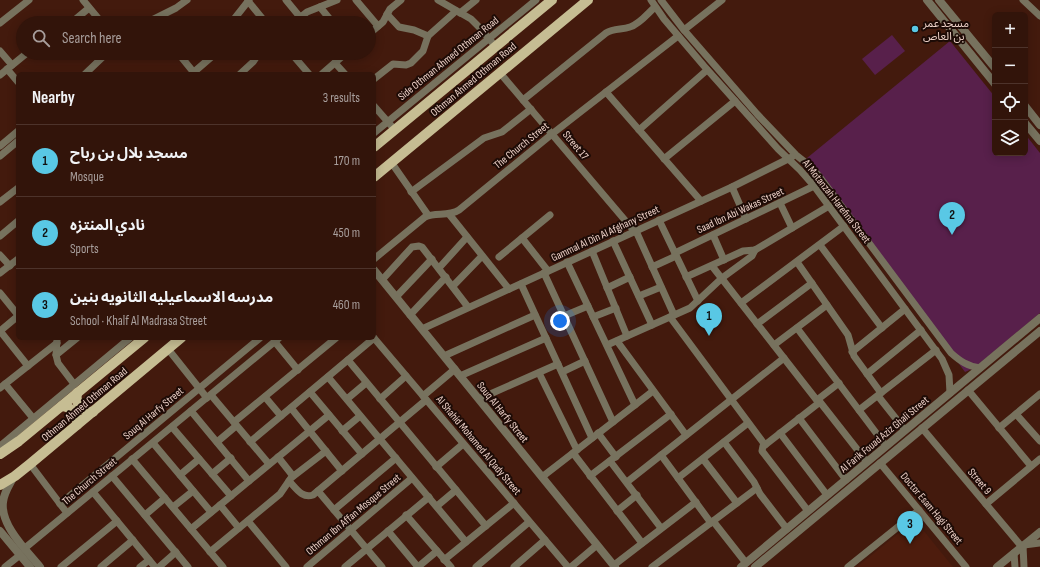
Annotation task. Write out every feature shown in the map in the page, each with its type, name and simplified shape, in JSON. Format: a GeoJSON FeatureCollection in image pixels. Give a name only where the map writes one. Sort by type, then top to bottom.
{"type":"FeatureCollection","features":[{"type":"Feature","properties":{"kind":"main road","name":"Othman Ahmed Othman Road"},"geometry":{"type":"LineString","coordinates":[[376,145],[552,0]]}},
{"type":"Feature","properties":{"kind":"main road","name":"Othman Ahmed Othman Road"},"geometry":{"type":"LineString","coordinates":[[376,175],[588,0]]}},
{"type":"Feature","properties":{"kind":"main road","name":"Othman Ahmed Othman Road"},"geometry":{"type":"LineString","coordinates":[[0,454],[14,445],[62,406],[75,389],[141,340]]}},
{"type":"Feature","properties":{"kind":"main road","name":"Othman Ahmed Othman Road"},"geometry":{"type":"LineString","coordinates":[[0,485],[30,464],[179,340]]}},
{"type":"Feature","properties":{"kind":"main road"},"geometry":{"type":"LineString","coordinates":[[75,389],[77,403],[86,411],[93,412]]}},
{"type":"Feature","properties":{"kind":"main road"},"geometry":{"type":"LineString","coordinates":[[62,406],[74,412],[77,418],[77,425]]}},
{"type":"Feature","properties":{"kind":"street"},"geometry":{"type":"LineString","coordinates":[[0,23],[28,0]]}},
{"type":"Feature","properties":{"kind":"street"},"geometry":{"type":"LineString","coordinates":[[83,0],[96,16]]}},
{"type":"Feature","properties":{"kind":"street"},"geometry":{"type":"LineString","coordinates":[[164,16],[187,0]]}},
{"type":"Feature","properties":{"kind":"street"},"geometry":{"type":"LineString","coordinates":[[286,0],[299,16]]}},
{"type":"Feature","properties":{"kind":"street"},"geometry":{"type":"LineString","coordinates":[[302,16],[337,0]]}},
{"type":"Feature","properties":{"kind":"street"},"geometry":{"type":"LineString","coordinates":[[356,0],[370,16]]}},
{"type":"Feature","properties":{"kind":"street"},"geometry":{"type":"LineString","coordinates":[[376,24],[378,26],[390,10],[401,0]]}},
{"type":"Feature","properties":{"kind":"street"},"geometry":{"type":"LineString","coordinates":[[438,0],[476,23],[496,47]]}},
{"type":"Feature","properties":{"kind":"street"},"geometry":{"type":"LineString","coordinates":[[376,77],[393,64],[406,65],[411,63],[424,51],[428,36],[476,0]]}},
{"type":"Feature","properties":{"kind":"street","name":"Side Othman Ahmed Othman Road"},"geometry":{"type":"LineString","coordinates":[[376,131],[536,0]]}},
{"type":"Feature","properties":{"kind":"street","name":"Al Motanzah Harefina Street"},"geometry":{"type":"LineString","coordinates":[[651,0],[678,36],[706,68],[814,186],[936,350],[948,370],[950,393]]}},
{"type":"Feature","properties":{"kind":"street","name":"Al Motanzah Harefina Street"},"geometry":{"type":"LineString","coordinates":[[661,0],[684,30],[713,58],[796,155],[810,166],[819,176],[917,308],[956,357],[967,365],[980,368]]}},
{"type":"Feature","properties":{"kind":"street"},"geometry":{"type":"LineString","coordinates":[[684,30],[722,0]]}},
{"type":"Feature","properties":{"kind":"street"},"geometry":{"type":"LineString","coordinates":[[927,0],[992,80]]}},
{"type":"Feature","properties":{"kind":"street"},"geometry":{"type":"LineString","coordinates":[[939,0],[992,64]]}},
{"type":"Feature","properties":{"kind":"street"},"geometry":{"type":"LineString","coordinates":[[1023,0],[1040,16]]}},
{"type":"Feature","properties":{"kind":"street"},"geometry":{"type":"LineString","coordinates":[[236,16],[248,1],[260,16]]}},
{"type":"Feature","properties":{"kind":"street"},"geometry":{"type":"LineString","coordinates":[[320,7],[327,16]]}},
{"type":"Feature","properties":{"kind":"street"},"geometry":{"type":"LineString","coordinates":[[523,100],[606,33],[614,29],[626,28],[634,25],[655,7]]}},
{"type":"Feature","properties":{"kind":"street"},"geometry":{"type":"LineString","coordinates":[[79,16],[89,8]]}},
{"type":"Feature","properties":{"kind":"street"},"geometry":{"type":"LineString","coordinates":[[387,14],[399,27],[416,30],[428,36]]}},
{"type":"Feature","properties":{"kind":"street"},"geometry":{"type":"LineString","coordinates":[[952,32],[960,25]]}},
{"type":"Feature","properties":{"kind":"street","name":"The Church Street"},"geometry":{"type":"LineString","coordinates":[[428,215],[449,214],[459,210],[552,134],[678,36]]}},
{"type":"Feature","properties":{"kind":"street"},"geometry":{"type":"LineString","coordinates":[[0,51],[16,78]]}},
{"type":"Feature","properties":{"kind":"street"},"geometry":{"type":"LineString","coordinates":[[639,130],[706,68],[713,58]]}},
{"type":"Feature","properties":{"kind":"street"},"geometry":{"type":"LineString","coordinates":[[0,75],[18,60]]}},
{"type":"Feature","properties":{"kind":"street"},"geometry":{"type":"LineString","coordinates":[[184,60],[193,72]]}},
{"type":"Feature","properties":{"kind":"street"},"geometry":{"type":"LineString","coordinates":[[195,72],[208,60]]}},
{"type":"Feature","properties":{"kind":"street"},"geometry":{"type":"LineString","coordinates":[[242,72],[252,64],[253,60]]}},
{"type":"Feature","properties":{"kind":"street"},"geometry":{"type":"LineString","coordinates":[[297,60],[306,72]]}},
{"type":"Feature","properties":{"kind":"street"},"geometry":{"type":"LineString","coordinates":[[324,72],[338,60]]}},
{"type":"Feature","properties":{"kind":"street"},"geometry":{"type":"LineString","coordinates":[[87,72],[97,62]]}},
{"type":"Feature","properties":{"kind":"street"},"geometry":{"type":"LineString","coordinates":[[94,72],[97,62]]}},
{"type":"Feature","properties":{"kind":"street"},"geometry":{"type":"LineString","coordinates":[[335,63],[343,72]]}},
{"type":"Feature","properties":{"kind":"street","name":"Street 17"},"geometry":{"type":"LineString","coordinates":[[500,73],[635,231],[661,287],[672,316],[731,400],[765,445]]}},
{"type":"Feature","properties":{"kind":"street"},"geometry":{"type":"LineString","coordinates":[[606,92],[701,201]]}},
{"type":"Feature","properties":{"kind":"street"},"geometry":{"type":"LineString","coordinates":[[664,159],[735,101]]}},
{"type":"Feature","properties":{"kind":"street"},"geometry":{"type":"LineString","coordinates":[[376,108],[395,130]]}},
{"type":"Feature","properties":{"kind":"street"},"geometry":{"type":"LineString","coordinates":[[411,192],[484,138],[502,132],[531,110]]}},
{"type":"Feature","properties":{"kind":"street"},"geometry":{"type":"LineString","coordinates":[[1028,110],[1040,125]]}},
{"type":"Feature","properties":{"kind":"street"},"geometry":{"type":"LineString","coordinates":[[1028,127],[1040,141]]}},
{"type":"Feature","properties":{"kind":"street"},"geometry":{"type":"LineString","coordinates":[[0,146],[16,133]]}},
{"type":"Feature","properties":{"kind":"street"},"geometry":{"type":"LineString","coordinates":[[0,156],[16,144]]}},
{"type":"Feature","properties":{"kind":"street","name":"Gammal Al Din Al Afghany Street"},"geometry":{"type":"LineString","coordinates":[[422,329],[732,187],[796,155]]}},
{"type":"Feature","properties":{"kind":"street"},"geometry":{"type":"LineString","coordinates":[[376,257],[428,215],[391,162]]}},
{"type":"Feature","properties":{"kind":"street","name":"Saad Ibn Abi Wakas Street"},"geometry":{"type":"LineString","coordinates":[[652,267],[712,235],[814,186]]}},
{"type":"Feature","properties":{"kind":"street"},"geometry":{"type":"LineString","coordinates":[[732,187],[746,219]]}},
{"type":"Feature","properties":{"kind":"street"},"geometry":{"type":"LineString","coordinates":[[0,202],[16,192]]}},
{"type":"Feature","properties":{"kind":"street"},"geometry":{"type":"LineString","coordinates":[[780,203],[792,228]]}},
{"type":"Feature","properties":{"kind":"street"},"geometry":{"type":"LineString","coordinates":[[686,278],[747,250],[755,250],[829,206]]}},
{"type":"Feature","properties":{"kind":"street"},"geometry":{"type":"LineString","coordinates":[[449,214],[509,289]]}},
{"type":"Feature","properties":{"kind":"street"},"geometry":{"type":"LineString","coordinates":[[499,257],[550,215]]}},
{"type":"Feature","properties":{"kind":"street"},"geometry":{"type":"LineString","coordinates":[[659,220],[698,301]]}},
{"type":"Feature","properties":{"kind":"street"},"geometry":{"type":"LineString","coordinates":[[0,236],[16,223]]}},
{"type":"Feature","properties":{"kind":"street"},"geometry":{"type":"LineString","coordinates":[[741,303],[844,226]]}},
{"type":"Feature","properties":{"kind":"street"},"geometry":{"type":"LineString","coordinates":[[712,235],[724,260]]}},
{"type":"Feature","properties":{"kind":"street"},"geometry":{"type":"LineString","coordinates":[[439,268],[467,237]]}},
{"type":"Feature","properties":{"kind":"street"},"geometry":{"type":"LineString","coordinates":[[522,238],[546,272],[564,316],[613,422]]}},
{"type":"Feature","properties":{"kind":"street"},"geometry":{"type":"LineString","coordinates":[[613,241],[652,325]]}},
{"type":"Feature","properties":{"kind":"street"},"geometry":{"type":"LineString","coordinates":[[820,245],[882,328]]}},
{"type":"Feature","properties":{"kind":"street"},"geometry":{"type":"LineString","coordinates":[[382,280],[412,247],[419,246],[422,247],[432,259],[468,307]]}},
{"type":"Feature","properties":{"kind":"street"},"geometry":{"type":"LineString","coordinates":[[607,345],[690,308],[722,278],[752,256],[755,250]]}},
{"type":"Feature","properties":{"kind":"street"},"geometry":{"type":"LineString","coordinates":[[592,251],[627,336]]}},
{"type":"Feature","properties":{"kind":"street"},"geometry":{"type":"LineString","coordinates":[[0,255],[10,266]]}},
{"type":"Feature","properties":{"kind":"street"},"geometry":{"type":"LineString","coordinates":[[453,286],[482,256]]}},
{"type":"Feature","properties":{"kind":"street"},"geometry":{"type":"LineString","coordinates":[[396,298],[432,259]]}},
{"type":"Feature","properties":{"kind":"street"},"geometry":{"type":"LineString","coordinates":[[0,273],[16,261]]}},
{"type":"Feature","properties":{"kind":"street"},"geometry":{"type":"LineString","coordinates":[[567,262],[635,405]]}},
{"type":"Feature","properties":{"kind":"street"},"geometry":{"type":"LineString","coordinates":[[797,262],[848,335],[852,352],[879,394],[905,430]]}},
{"type":"Feature","properties":{"kind":"street"},"geometry":{"type":"LineString","coordinates":[[712,266],[818,401],[822,403],[867,462]]}},
{"type":"Feature","properties":{"kind":"street","name":"Souq Al Harfy Street"},"geometry":{"type":"LineString","coordinates":[[376,272],[614,566]]}},
{"type":"Feature","properties":{"kind":"street"},"geometry":{"type":"LineString","coordinates":[[410,315],[446,277]]}},
{"type":"Feature","properties":{"kind":"street"},"geometry":{"type":"LineString","coordinates":[[607,288],[630,277]]}},
{"type":"Feature","properties":{"kind":"street"},"geometry":{"type":"LineString","coordinates":[[757,324],[812,283]]}},
{"type":"Feature","properties":{"kind":"street"},"geometry":{"type":"LineString","coordinates":[[521,284],[560,368],[595,435],[661,528]]}},
{"type":"Feature","properties":{"kind":"street"},"geometry":{"type":"LineString","coordinates":[[639,296],[661,287]]}},
{"type":"Feature","properties":{"kind":"street"},"geometry":{"type":"LineString","coordinates":[[0,293],[16,313]]}},
{"type":"Feature","properties":{"kind":"street"},"geometry":{"type":"LineString","coordinates":[[774,345],[827,305]]}},
{"type":"Feature","properties":{"kind":"street"},"geometry":{"type":"LineString","coordinates":[[564,316],[588,306]]}},
{"type":"Feature","properties":{"kind":"street"},"geometry":{"type":"LineString","coordinates":[[594,318],[616,308]]}},
{"type":"Feature","properties":{"kind":"street"},"geometry":{"type":"LineString","coordinates":[[852,352],[882,328],[907,311],[917,308]]}},
{"type":"Feature","properties":{"kind":"street"},"geometry":{"type":"LineString","coordinates":[[444,356],[536,315]]}},
{"type":"Feature","properties":{"kind":"street"},"geometry":{"type":"LineString","coordinates":[[16,318],[0,331],[28,366]]}},
{"type":"Feature","properties":{"kind":"street","name":"Al Farik Fouad Aziz Ghali Street"},"geometry":{"type":"LineString","coordinates":[[744,565],[1040,318]]}},
{"type":"Feature","properties":{"kind":"street"},"geometry":{"type":"LineString","coordinates":[[797,328],[886,446]]}},
{"type":"Feature","properties":{"kind":"street"},"geometry":{"type":"LineString","coordinates":[[867,374],[921,330]]}},
{"type":"Feature","properties":{"kind":"street","name":"Al Farik Fouad Aziz Ghali Street"},"geometry":{"type":"LineString","coordinates":[[756,567],[1040,331]]}},
{"type":"Feature","properties":{"kind":"street"},"geometry":{"type":"LineString","coordinates":[[278,457],[302,494],[305,496],[313,495],[380,439],[424,398],[457,373],[546,338]]}},
{"type":"Feature","properties":{"kind":"street"},"geometry":{"type":"LineString","coordinates":[[1015,338],[1022,346]]}},
{"type":"Feature","properties":{"kind":"street"},"geometry":{"type":"LineString","coordinates":[[33,418],[2,386],[28,366],[57,340]]}},
{"type":"Feature","properties":{"kind":"street"},"geometry":{"type":"LineString","coordinates":[[57,340],[56,355],[60,366],[75,389]]}},
{"type":"Feature","properties":{"kind":"street"},"geometry":{"type":"LineString","coordinates":[[56,355],[75,340]]}},
{"type":"Feature","properties":{"kind":"street"},"geometry":{"type":"LineString","coordinates":[[0,446],[33,418],[75,389],[128,340]]}},
{"type":"Feature","properties":{"kind":"street","name":"Souq Al Harfy Street"},"geometry":{"type":"LineString","coordinates":[[60,504],[258,340]]}},
{"type":"Feature","properties":{"kind":"street"},"geometry":{"type":"LineString","coordinates":[[277,340],[298,370]]}},
{"type":"Feature","properties":{"kind":"street","name":"The Church Street"},"geometry":{"type":"LineString","coordinates":[[5,567],[67,513],[277,340]]}},
{"type":"Feature","properties":{"kind":"street"},"geometry":{"type":"LineString","coordinates":[[217,442],[265,397],[334,340]]}},
{"type":"Feature","properties":{"kind":"street"},"geometry":{"type":"LineString","coordinates":[[250,442],[372,340]]}},
{"type":"Feature","properties":{"kind":"street","name":"Al Shahid Mohamed Al Qady Street"},"geometry":{"type":"LineString","coordinates":[[376,340],[568,567]]}},
{"type":"Feature","properties":{"kind":"street"},"geometry":{"type":"LineString","coordinates":[[617,341],[686,435]]}},
{"type":"Feature","properties":{"kind":"street"},"geometry":{"type":"LineString","coordinates":[[168,349],[199,388],[209,396],[235,424],[269,464]]}},
{"type":"Feature","properties":{"kind":"street"},"geometry":{"type":"LineString","coordinates":[[859,410],[936,350]]}},
{"type":"Feature","properties":{"kind":"street"},"geometry":{"type":"LineString","coordinates":[[627,482],[784,358]]}},
{"type":"Feature","properties":{"kind":"street"},"geometry":{"type":"LineString","coordinates":[[348,360],[486,526]]}},
{"type":"Feature","properties":{"kind":"street"},"geometry":{"type":"LineString","coordinates":[[479,399],[539,373],[585,361]]}},
{"type":"Feature","properties":{"kind":"street"},"geometry":{"type":"LineString","coordinates":[[539,373],[575,451],[590,476],[642,543]]}},
{"type":"Feature","properties":{"kind":"street"},"geometry":{"type":"LineString","coordinates":[[380,399],[406,376]]}},
{"type":"Feature","properties":{"kind":"street"},"geometry":{"type":"LineString","coordinates":[[328,377],[466,542]]}},
{"type":"Feature","properties":{"kind":"street"},"geometry":{"type":"LineString","coordinates":[[347,399],[366,383]]}},
{"type":"Feature","properties":{"kind":"street"},"geometry":{"type":"LineString","coordinates":[[808,511],[762,451],[763,446],[799,418],[838,383]]}},
{"type":"Feature","properties":{"kind":"street"},"geometry":{"type":"LineString","coordinates":[[968,390],[1031,466]]}},
{"type":"Feature","properties":{"kind":"street"},"geometry":{"type":"LineString","coordinates":[[542,477],[653,391]]}},
{"type":"Feature","properties":{"kind":"street"},"geometry":{"type":"LineString","coordinates":[[310,392],[362,454]]}},
{"type":"Feature","properties":{"kind":"street"},"geometry":{"type":"LineString","coordinates":[[999,428],[1040,394]]}},
{"type":"Feature","properties":{"kind":"street"},"geometry":{"type":"LineString","coordinates":[[265,397],[281,416]]}},
{"type":"Feature","properties":{"kind":"street"},"geometry":{"type":"LineString","coordinates":[[291,408],[342,471]]}},
{"type":"Feature","properties":{"kind":"street"},"geometry":{"type":"LineString","coordinates":[[191,411],[250,481]]}},
{"type":"Feature","properties":{"kind":"street"},"geometry":{"type":"LineString","coordinates":[[590,476],[671,414]]}},
{"type":"Feature","properties":{"kind":"street"},"geometry":{"type":"LineString","coordinates":[[1016,414],[1040,442]]}},
{"type":"Feature","properties":{"kind":"street"},"geometry":{"type":"LineString","coordinates":[[191,529],[329,415]]}},
{"type":"Feature","properties":{"kind":"street"},"geometry":{"type":"LineString","coordinates":[[342,431],[360,416]]}},
{"type":"Feature","properties":{"kind":"street"},"geometry":{"type":"LineString","coordinates":[[799,418],[846,480]]}},
{"type":"Feature","properties":{"kind":"street"},"geometry":{"type":"LineString","coordinates":[[678,478],[748,423]]}},
{"type":"Feature","properties":{"kind":"street"},"geometry":{"type":"LineString","coordinates":[[172,427],[231,496]]}},
{"type":"Feature","properties":{"kind":"street","name":"Street 9"},"geometry":{"type":"LineString","coordinates":[[922,428],[1023,546]]}},
{"type":"Feature","properties":{"kind":"street"},"geometry":{"type":"LineString","coordinates":[[780,433],[830,493],[838,498]]}},
{"type":"Feature","properties":{"kind":"street"},"geometry":{"type":"LineString","coordinates":[[153,442],[211,512]]}},
{"type":"Feature","properties":{"kind":"street"},"geometry":{"type":"LineString","coordinates":[[724,442],[787,529]]}},
{"type":"Feature","properties":{"kind":"street"},"geometry":{"type":"LineString","coordinates":[[436,467],[464,444]]}},
{"type":"Feature","properties":{"kind":"street"},"geometry":{"type":"LineString","coordinates":[[210,552],[280,494],[291,479],[326,451]]}},
{"type":"Feature","properties":{"kind":"street"},"geometry":{"type":"LineString","coordinates":[[661,455],[744,565]]}},
{"type":"Feature","properties":{"kind":"street"},"geometry":{"type":"LineString","coordinates":[[212,474],[231,458]]}},
{"type":"Feature","properties":{"kind":"street"},"geometry":{"type":"LineString","coordinates":[[334,510],[396,458]]}},
{"type":"Feature","properties":{"kind":"street"},"geometry":{"type":"LineString","coordinates":[[132,459],[223,567]]}},
{"type":"Feature","properties":{"kind":"street"},"geometry":{"type":"LineString","coordinates":[[180,475],[199,459]]}},
{"type":"Feature","properties":{"kind":"street"},"geometry":{"type":"LineString","coordinates":[[703,459],[737,503]]}},
{"type":"Feature","properties":{"kind":"street"},"geometry":{"type":"LineString","coordinates":[[986,504],[1040,459]]}},
{"type":"Feature","properties":{"kind":"street","name":"Doctor Esam Hagi Street"},"geometry":{"type":"LineString","coordinates":[[880,463],[966,567]]}},
{"type":"Feature","properties":{"kind":"street"},"geometry":{"type":"LineString","coordinates":[[30,464],[67,513]]}},
{"type":"Feature","properties":{"kind":"street"},"geometry":{"type":"LineString","coordinates":[[14,476],[3,501],[3,514],[7,525],[30,567]]}},
{"type":"Feature","properties":{"kind":"street"},"geometry":{"type":"LineString","coordinates":[[112,476],[188,567]]}},
{"type":"Feature","properties":{"kind":"street","name":"Othman Ibn Affan Mosque Street"},"geometry":{"type":"LineString","coordinates":[[307,567],[412,478]]}},
{"type":"Feature","properties":{"kind":"street"},"geometry":{"type":"LineString","coordinates":[[652,567],[757,488]]}},
{"type":"Feature","properties":{"kind":"street"},"geometry":{"type":"LineString","coordinates":[[437,506],[456,490]]}},
{"type":"Feature","properties":{"kind":"street"},"geometry":{"type":"LineString","coordinates":[[173,508],[193,491]]}},
{"type":"Feature","properties":{"kind":"street"},"geometry":{"type":"LineString","coordinates":[[318,491],[382,567]]}},
{"type":"Feature","properties":{"kind":"street"},"geometry":{"type":"LineString","coordinates":[[93,492],[155,567]]}},
{"type":"Feature","properties":{"kind":"street"},"geometry":{"type":"LineString","coordinates":[[617,511],[637,495]]}},
{"type":"Feature","properties":{"kind":"street"},"geometry":{"type":"LineString","coordinates":[[345,567],[429,497]]}},
{"type":"Feature","properties":{"kind":"street"},"geometry":{"type":"LineString","coordinates":[[145,515],[165,498]]}},
{"type":"Feature","properties":{"kind":"street"},"geometry":{"type":"LineString","coordinates":[[614,566],[696,502]]}},
{"type":"Feature","properties":{"kind":"street"},"geometry":{"type":"LineString","coordinates":[[444,560],[514,503]]}},
{"type":"Feature","properties":{"kind":"street"},"geometry":{"type":"LineString","coordinates":[[220,505],[239,528]]}},
{"type":"Feature","properties":{"kind":"street"},"geometry":{"type":"LineString","coordinates":[[848,567],[919,510]]}},
{"type":"Feature","properties":{"kind":"street"},"geometry":{"type":"LineString","coordinates":[[406,515],[451,567]]}},
{"type":"Feature","properties":{"kind":"street"},"geometry":{"type":"LineString","coordinates":[[61,567],[117,521]]}},
{"type":"Feature","properties":{"kind":"street"},"geometry":{"type":"LineString","coordinates":[[248,521],[286,567]]}},
{"type":"Feature","properties":{"kind":"street"},"geometry":{"type":"LineString","coordinates":[[476,567],[529,522]]}},
{"type":"Feature","properties":{"kind":"street"},"geometry":{"type":"LineString","coordinates":[[0,531],[40,567]]}},
{"type":"Feature","properties":{"kind":"street"},"geometry":{"type":"LineString","coordinates":[[388,531],[418,567],[437,551]]}},
{"type":"Feature","properties":{"kind":"street"},"geometry":{"type":"LineString","coordinates":[[998,567],[1040,532]]}},
{"type":"Feature","properties":{"kind":"street"},"geometry":{"type":"LineString","coordinates":[[101,567],[133,540]]}},
{"type":"Feature","properties":{"kind":"street"},"geometry":{"type":"LineString","coordinates":[[514,567],[545,540]]}},
{"type":"Feature","properties":{"kind":"street"},"geometry":{"type":"LineString","coordinates":[[1023,546],[1040,543]]}},
{"type":"Feature","properties":{"kind":"street"},"geometry":{"type":"LineString","coordinates":[[571,567],[597,545]]}},
{"type":"Feature","properties":{"kind":"street"},"geometry":{"type":"LineString","coordinates":[[1023,546],[1024,567]]}},
{"type":"Feature","properties":{"kind":"street"},"geometry":{"type":"LineString","coordinates":[[159,567],[176,552]]}},
{"type":"Feature","properties":{"kind":"street"},"geometry":{"type":"LineString","coordinates":[[1014,553],[1015,567]]}},
{"type":"Feature","properties":{"kind":"street"},"geometry":{"type":"LineString","coordinates":[[140,567],[149,560]]}},
{"type":"Feature","properties":{"kind":"shaded area"},"geometry":{"type":"Polygon","coordinates":[[[892,35],[905,51],[875,75],[862,59],[892,35]]]}},
{"type":"Feature","properties":{"kind":"shaded area"},"geometry":{"type":"Polygon","coordinates":[[[950,41],[992,93],[992,156],[1028,156],[1028,138],[1040,153],[1040,313],[974,368],[965,372],[807,158],[950,41]]]}},
{"type":"Feature","properties":{"kind":"shaded area"},"geometry":{"type":"Polygon","coordinates":[[[915,520],[953,567],[857,567],[915,520]]]}},
{"type":"Feature","properties":{"kind":"place","name":"مسجد عمر بن العاص"},"geometry":{"type":"Point","coordinates":[915,29]}},
{"type":"Feature","properties":{"kind":"place","name":"نادي المنتزه"},"geometry":{"type":"Point","coordinates":[952,235]}},
{"type":"Feature","properties":{"kind":"place","name":"مسجد بلال بن رباح"},"geometry":{"type":"Point","coordinates":[709,336]}},
{"type":"Feature","properties":{"kind":"place","name":"مدرسه الاسماعيليه الثانويه بنين"},"geometry":{"type":"Point","coordinates":[910,544]}}]}
